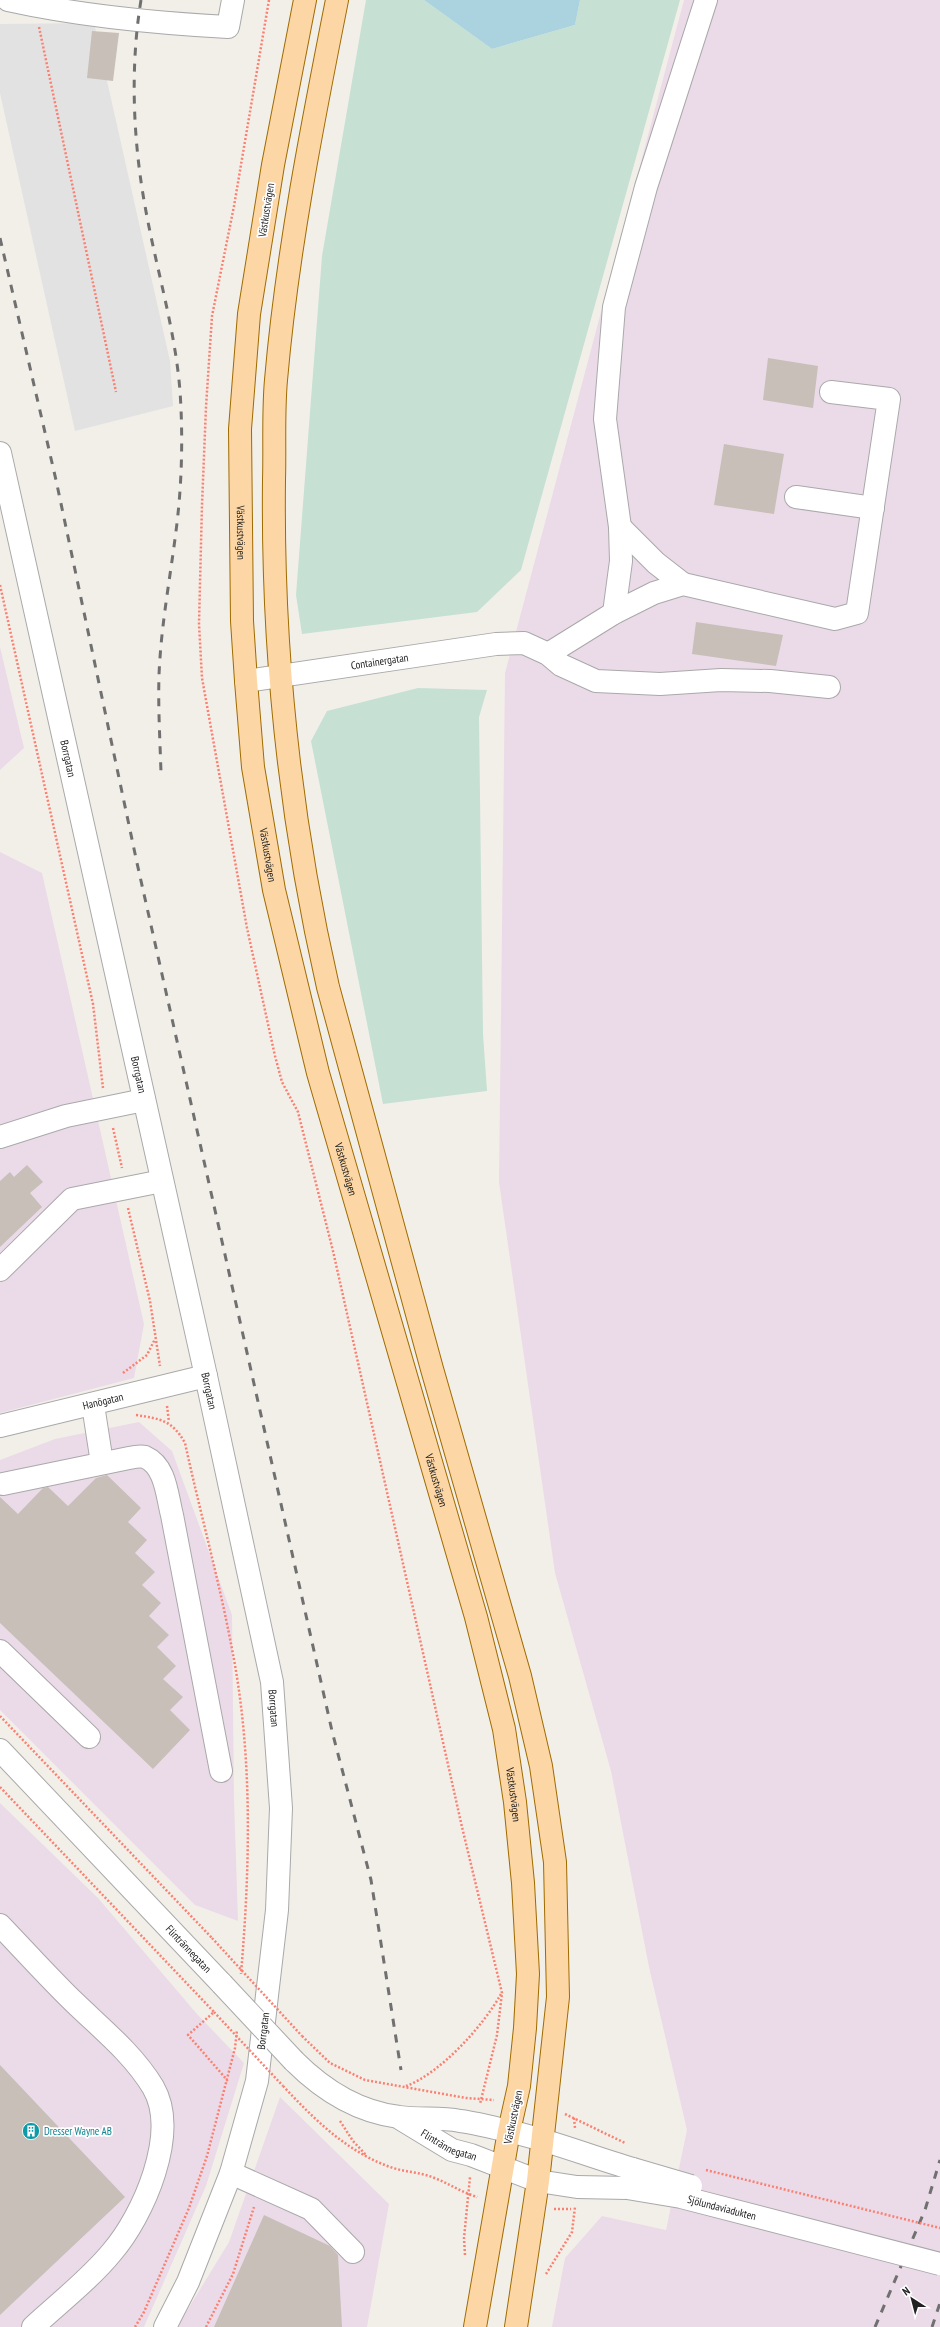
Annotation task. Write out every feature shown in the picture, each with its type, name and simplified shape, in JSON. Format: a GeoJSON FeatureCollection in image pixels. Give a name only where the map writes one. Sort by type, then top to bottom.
{"type":"FeatureCollection","features":[{"type":"Feature","properties":{"kind":"main road","name":"Västkustvägen"},"geometry":{"type":"LineString","coordinates":[[305,0],[273,165],[249,314],[240,429],[242,613],[246,681],[253,767],[274,890],[318,1073],[476,1617],[504,1729],[523,1883],[528,1974],[519,2086],[502,2168],[476,2327]]}},
{"type":"Feature","properties":{"kind":"main road"},"geometry":{"type":"LineString","coordinates":[[337,0],[295,235],[276,382],[274,518],[280,676],[297,826],[313,923],[328,987],[432,1369],[520,1676],[541,1766],[555,1862],[558,1997],[538,2181],[516,2327]]}},
{"type":"Feature","properties":{"kind":"street"},"geometry":{"type":"LineString","coordinates":[[8,0],[34,6],[138,20],[228,27],[233,0]]}},
{"type":"Feature","properties":{"kind":"street"},"geometry":{"type":"LineString","coordinates":[[614,613],[621,561],[620,527],[605,419],[614,307],[646,187],[706,0]]}},
{"type":"Feature","properties":{"kind":"street"},"geometry":{"type":"LineString","coordinates":[[620,527],[656,563],[683,584],[835,619],[857,613],[889,399],[830,392]]}},
{"type":"Feature","properties":{"kind":"street","name":"Borrgatan"},"geometry":{"type":"LineString","coordinates":[[0,453],[206,1376],[272,1682],[281,1808],[277,1910],[257,2082],[231,2173],[188,2282],[165,2327]]}},
{"type":"Feature","properties":{"kind":"street"},"geometry":{"type":"LineString","coordinates":[[796,497],[873,508]]}},
{"type":"Feature","properties":{"kind":"street"},"geometry":{"type":"LineString","coordinates":[[548,654],[614,613],[654,593],[683,584]]}},
{"type":"Feature","properties":{"kind":"street","name":"Containergatan"},"geometry":{"type":"LineString","coordinates":[[246,681],[496,644],[524,643],[548,654],[561,664],[596,681],[660,684],[721,680],[770,681],[829,687]]}},
{"type":"Feature","properties":{"kind":"street"},"geometry":{"type":"LineString","coordinates":[[0,1137],[66,1116],[144,1100]]}},
{"type":"Feature","properties":{"kind":"street"},"geometry":{"type":"LineString","coordinates":[[0,1270],[72,1199],[162,1181]]}},
{"type":"Feature","properties":{"kind":"street","name":"Hanögatan"},"geometry":{"type":"LineString","coordinates":[[0,1426],[43,1414],[93,1405],[206,1376]]}},
{"type":"Feature","properties":{"kind":"street"},"geometry":{"type":"LineString","coordinates":[[93,1405],[102,1463]]}},
{"type":"Feature","properties":{"kind":"street"},"geometry":{"type":"LineString","coordinates":[[4,1484],[102,1463],[144,1457],[155,1465],[163,1478],[221,1771]]}},
{"type":"Feature","properties":{"kind":"street"},"geometry":{"type":"LineString","coordinates":[[0,1651],[88,1737]]}},
{"type":"Feature","properties":{"kind":"street","name":"Flintrännegatan"},"geometry":{"type":"LineString","coordinates":[[0,1750],[232,1981],[294,2060],[310,2077],[330,2092],[362,2106],[398,2117],[459,2120],[509,2131]]}},
{"type":"Feature","properties":{"kind":"street"},"geometry":{"type":"LineString","coordinates":[[0,1925],[75,2003],[133,2058],[154,2089],[163,2117],[161,2153],[146,2198],[112,2252],[33,2327]]}},
{"type":"Feature","properties":{"kind":"street","name":"Flintrännegatan"},"geometry":{"type":"LineString","coordinates":[[398,2117],[452,2150],[471,2155],[502,2168]]}},
{"type":"Feature","properties":{"kind":"street","name":"Sjölundaviadukten"},"geometry":{"type":"LineString","coordinates":[[509,2131],[543,2139],[630,2179],[681,2197],[940,2264]]}},
{"type":"Feature","properties":{"kind":"street","name":"Sjölundaviadukten"},"geometry":{"type":"LineString","coordinates":[[502,2168],[538,2181],[577,2187],[630,2179],[685,2185],[940,2249]]}},
{"type":"Feature","properties":{"kind":"street"},"geometry":{"type":"LineString","coordinates":[[231,2173],[261,2185],[311,2210],[353,2252]]}},
{"type":"Feature","properties":{"kind":"path"},"geometry":{"type":"LineString","coordinates":[[34,6],[116,392]]}},
{"type":"Feature","properties":{"kind":"path"},"geometry":{"type":"LineString","coordinates":[[0,585],[93,1004],[99,1069],[156,1337],[147,1355],[119,1375]]}},
{"type":"Feature","properties":{"kind":"path"},"geometry":{"type":"LineString","coordinates":[[130,1416],[158,1419],[169,1422],[178,1431],[185,1443],[232,1649],[241,1717],[250,1822],[248,1905],[232,1981]]}},
{"type":"Feature","properties":{"kind":"path"},"geometry":{"type":"LineString","coordinates":[[0,1716],[212,1938],[302,2036],[330,2063],[365,2080],[481,2099]]}},
{"type":"Feature","properties":{"kind":"path"},"geometry":{"type":"LineString","coordinates":[[0,1787],[314,2118],[347,2145],[386,2165],[431,2176],[469,2194]]}},
{"type":"Feature","properties":{"kind":"path"},"geometry":{"type":"LineString","coordinates":[[406,2087],[429,2076],[484,2020],[502,1993]]}},
{"type":"Feature","properties":{"kind":"path"},"geometry":{"type":"LineString","coordinates":[[214,2012],[188,2035],[228,2081]]}},
{"type":"Feature","properties":{"kind":"path"},"geometry":{"type":"LineString","coordinates":[[135,2327],[144,2312],[189,2208],[207,2156],[228,2081],[235,2048],[237,2024]]}},
{"type":"Feature","properties":{"kind":"path"},"geometry":{"type":"LineString","coordinates":[[574,2118],[626,2144]]}},
{"type":"Feature","properties":{"kind":"path"},"geometry":{"type":"LineString","coordinates":[[701,2169],[940,2228]]}},
{"type":"Feature","properties":{"kind":"path"},"geometry":{"type":"LineString","coordinates":[[206,2327],[233,2274],[261,2185]]}},
{"type":"Feature","properties":{"kind":"path"},"geometry":{"type":"LineString","coordinates":[[543,2277],[572,2232],[575,2209]]}},
{"type":"Feature","properties":{"kind":"shaded area"},"geometry":{"type":"Polygon","coordinates":[[[684,0],[940,0],[940,2327],[552,2327],[565,2258],[602,2216],[666,2230],[687,2130],[649,1967],[611,1771],[555,1573],[499,1182],[505,673],[684,0]]]}},
{"type":"Feature","properties":{"kind":"shaded area"},"geometry":{"type":"Polygon","coordinates":[[[94,23],[170,361],[173,406],[75,431],[0,93],[0,24],[94,23]]]}},
{"type":"Feature","properties":{"kind":"shaded area"},"geometry":{"type":"Polygon","coordinates":[[[0,647],[24,748],[0,770],[0,647]]]}},
{"type":"Feature","properties":{"kind":"shaded area"},"geometry":{"type":"Polygon","coordinates":[[[0,852],[42,873],[144,1324],[134,1378],[0,1413],[0,852]]]}},
{"type":"Feature","properties":{"kind":"shaded area"},"geometry":{"type":"Polygon","coordinates":[[[139,1422],[172,1451],[232,1615],[234,1799],[238,1921],[195,1905],[0,1710],[0,1460],[55,1439],[139,1422]]]}},
{"type":"Feature","properties":{"kind":"shaded area"},"geometry":{"type":"Polygon","coordinates":[[[0,1803],[98,1898],[197,2014],[244,2063],[206,2186],[144,2327],[0,2327],[0,1803]]]}},
{"type":"Feature","properties":{"kind":"shaded area"},"geometry":{"type":"Polygon","coordinates":[[[280,2097],[389,2204],[367,2327],[177,2327],[229,2242],[280,2097]]]}},
{"type":"Feature","properties":{"kind":"green space"},"geometry":{"type":"Polygon","coordinates":[[[366,0],[424,0],[492,49],[575,25],[580,0],[680,0],[521,570],[477,612],[302,634],[296,595],[322,256],[366,0]]]}},
{"type":"Feature","properties":{"kind":"green space"},"geometry":{"type":"Polygon","coordinates":[[[418,688],[487,690],[479,717],[483,1034],[487,1091],[383,1104],[311,741],[327,711],[418,688]]]}},
{"type":"Feature","properties":{"kind":"water"},"geometry":{"type":"Polygon","coordinates":[[[424,0],[580,0],[575,25],[492,49],[424,0]]]}},
{"type":"Feature","properties":{"kind":"building"},"geometry":{"type":"Polygon","coordinates":[[[92,31],[119,33],[113,81],[87,78],[92,31]]]}},
{"type":"Feature","properties":{"kind":"building"},"geometry":{"type":"Polygon","coordinates":[[[768,358],[818,366],[813,408],[763,400],[768,358]]]}},
{"type":"Feature","properties":{"kind":"building"},"geometry":{"type":"Polygon","coordinates":[[[724,444],[784,454],[774,514],[714,505],[724,444]]]}},
{"type":"Feature","properties":{"kind":"building"},"geometry":{"type":"Polygon","coordinates":[[[696,622],[783,635],[776,666],[692,654],[696,622]]]}},
{"type":"Feature","properties":{"kind":"building"},"geometry":{"type":"Polygon","coordinates":[[[27,1165],[43,1182],[30,1193],[42,1207],[0,1247],[0,1181],[10,1172],[14,1177],[27,1165]]]}},
{"type":"Feature","properties":{"kind":"building"},"geometry":{"type":"Polygon","coordinates":[[[107,1475],[141,1508],[128,1522],[147,1540],[135,1553],[155,1572],[142,1585],[161,1603],[149,1616],[169,1635],[157,1647],[176,1666],[163,1679],[183,1697],[170,1710],[190,1730],[153,1769],[0,1623],[0,1497],[18,1514],[43,1488],[48,1487],[68,1506],[96,1478],[107,1475]]]}},
{"type":"Feature","properties":{"kind":"building","name":"Dresser Wayne AB"},"geometry":{"type":"Polygon","coordinates":[[[0,2065],[125,2197],[0,2315],[0,2065]]]}},
{"type":"Feature","properties":{"kind":"building"},"geometry":{"type":"Polygon","coordinates":[[[264,2215],[330,2246],[338,2255],[342,2327],[214,2327],[264,2215]]]}},
{"type":"Feature","properties":{"kind":"railway"},"geometry":{"type":"LineString","coordinates":[[141,0],[135,51],[134,77],[134,103],[138,155],[149,229],[170,321],[178,368],[182,424],[179,507],[160,656],[159,699],[161,773]]}},
{"type":"Feature","properties":{"kind":"railway"},"geometry":{"type":"LineString","coordinates":[[0,238],[56,480],[137,863],[332,1731],[371,1880],[401,2070]]}},
{"type":"Feature","properties":{"kind":"railway"},"geometry":{"type":"LineString","coordinates":[[875,2327],[925,2210],[940,2160]]}},
{"type":"Feature","properties":{"kind":"railway"},"geometry":{"type":"LineString","coordinates":[[932,2327],[940,2303]]}},
{"type":"Feature","properties":{"kind":"place","name":"Dresser Wayne AB"},"geometry":{"type":"Point","coordinates":[31,2131]}}]}
